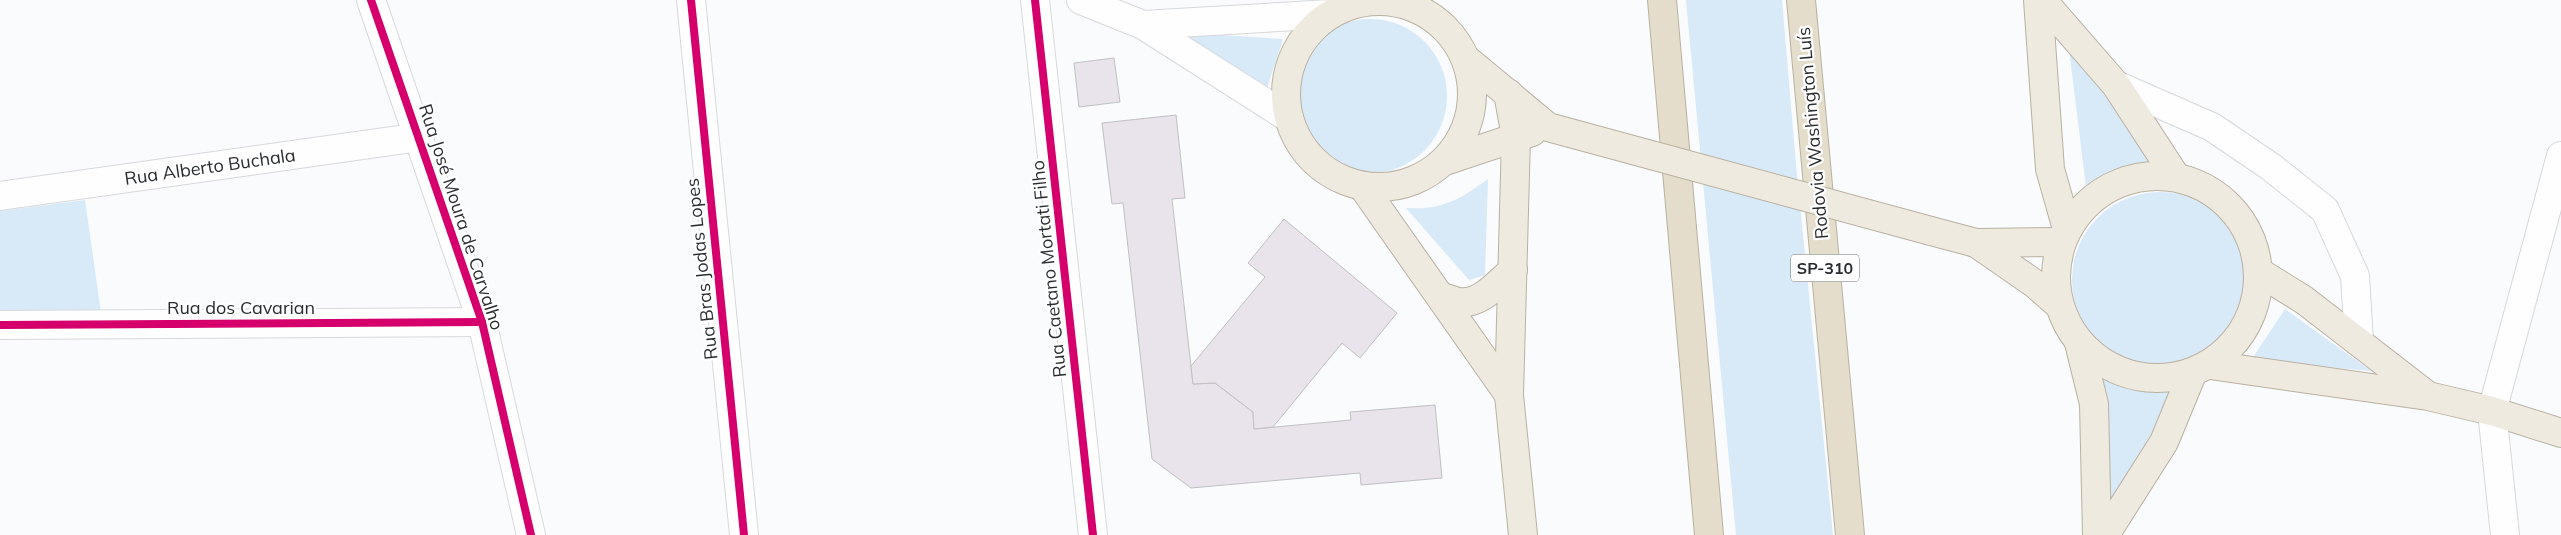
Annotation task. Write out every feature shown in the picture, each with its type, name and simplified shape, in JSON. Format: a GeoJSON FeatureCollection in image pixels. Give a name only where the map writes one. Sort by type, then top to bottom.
{"type":"FeatureCollection","features":[{"type":"Feature","properties":{"kind":"highway"},"geometry":{"type":"LineString","coordinates":[[1662,0],[1709,535]]}},
{"type":"Feature","properties":{"kind":"highway","name":"Rodovia Washington Luís"},"geometry":{"type":"LineString","coordinates":[[1801,0],[1850,535]]}},
{"type":"Feature","properties":{"kind":"main road"},"geometry":{"type":"LineString","coordinates":[[2040,0],[2116,85],[2176,177]]}},
{"type":"Feature","properties":{"kind":"main road"},"geometry":{"type":"LineString","coordinates":[[1976,243],[2064,235],[2089,201],[2115,184],[2145,176],[2176,177],[2202,185],[2224,201],[2242,221],[2254,246],[2259,272],[2256,300],[2247,325],[2231,348],[2201,369],[2162,380],[2131,376],[2103,363],[2079,343],[2067,326],[2059,306],[2056,273],[2064,235],[2050,169],[2040,0]]}},
{"type":"Feature","properties":{"kind":"main road"},"geometry":{"type":"LineString","coordinates":[[1366,1],[1396,2],[1426,12],[1450,32],[1466,59],[1472,80],[1473,102],[1468,125],[1462,138],[1445,161],[1428,175],[1407,184],[1385,188],[1363,187],[1338,178],[1316,164],[1299,143],[1289,118],[1286,98],[1287,78],[1292,59],[1301,42],[1335,8],[1366,1]]}},
{"type":"Feature","properties":{"kind":"main road"},"geometry":{"type":"LineString","coordinates":[[1466,59],[1508,93],[1559,130],[1976,243],[2035,284],[2059,306]]}},
{"type":"Feature","properties":{"kind":"main road"},"geometry":{"type":"LineString","coordinates":[[1508,93],[1516,137],[1509,395],[1523,535]]}},
{"type":"Feature","properties":{"kind":"main road"},"geometry":{"type":"LineString","coordinates":[[1445,161],[1516,137],[1559,130]]}},
{"type":"Feature","properties":{"kind":"main road"},"geometry":{"type":"LineString","coordinates":[[1363,187],[1509,395]]}},
{"type":"Feature","properties":{"kind":"main road"},"geometry":{"type":"LineString","coordinates":[[1440,296],[1461,303],[1473,300],[1488,293],[1513,270]]}},
{"type":"Feature","properties":{"kind":"main road"},"geometry":{"type":"LineString","coordinates":[[2259,272],[2304,300],[2428,396]]}},
{"type":"Feature","properties":{"kind":"main road"},"geometry":{"type":"LineString","coordinates":[[2079,343],[2094,404],[2097,535]]}},
{"type":"Feature","properties":{"kind":"main road"},"geometry":{"type":"LineString","coordinates":[[2201,369],[2428,396],[2492,410],[2561,432]]}},
{"type":"Feature","properties":{"kind":"main road"},"geometry":{"type":"LineString","coordinates":[[2105,535],[2164,442],[2201,369]]}},
{"type":"Feature","properties":{"kind":"street","name":"Rua José Moura de Carvalho"},"geometry":{"type":"LineString","coordinates":[[371,0],[420,137],[482,322],[531,535]]}},
{"type":"Feature","properties":{"kind":"street","name":"Rua Bras Jodas Lopes"},"geometry":{"type":"LineString","coordinates":[[691,0],[744,535]]}},
{"type":"Feature","properties":{"kind":"street","name":"Rua Caetano Mortati Filho"},"geometry":{"type":"LineString","coordinates":[[1035,0],[1093,535]]}},
{"type":"Feature","properties":{"kind":"street"},"geometry":{"type":"LineString","coordinates":[[1081,0],[1143,25],[1289,118]]}},
{"type":"Feature","properties":{"kind":"street"},"geometry":{"type":"LineString","coordinates":[[1143,25],[1335,8]]}},
{"type":"Feature","properties":{"kind":"street"},"geometry":{"type":"LineString","coordinates":[[2116,85],[2212,127],[2271,167],[2325,210],[2355,276],[2359,342]]}},
{"type":"Feature","properties":{"kind":"street","name":"Rua Alberto Buchala"},"geometry":{"type":"LineString","coordinates":[[0,196],[420,137]]}},
{"type":"Feature","properties":{"kind":"street"},"geometry":{"type":"LineString","coordinates":[[2506,535],[2492,410],[2561,156]]}},
{"type":"Feature","properties":{"kind":"street","name":"Rua dos Cavarian"},"geometry":{"type":"LineString","coordinates":[[0,325],[482,322]]}},
{"type":"Feature","properties":{"kind":"shaded area"},"geometry":{"type":"Polygon","coordinates":[[[1686,0],[1782,0],[1796,165],[1833,535],[1736,535],[1686,0]]]}},
{"type":"Feature","properties":{"kind":"shaded area"},"geometry":{"type":"Polygon","coordinates":[[[1370,19],[1399,25],[1413,32],[1424,42],[1434,53],[1441,67],[1447,96],[1441,125],[1434,139],[1424,150],[1413,160],[1399,167],[1370,173],[1341,167],[1327,160],[1316,150],[1306,139],[1299,125],[1293,96],[1299,67],[1306,53],[1316,42],[1327,32],[1341,25],[1370,19]]]}},
{"type":"Feature","properties":{"kind":"shaded area"},"geometry":{"type":"Polygon","coordinates":[[[1176,32],[1283,39],[1267,88],[1176,32]]]}},
{"type":"Feature","properties":{"kind":"shaded area"},"geometry":{"type":"Polygon","coordinates":[[[2069,49],[2171,166],[2127,180],[2100,198],[2088,203],[2069,49]]]}},
{"type":"Feature","properties":{"kind":"shaded area"},"geometry":{"type":"Polygon","coordinates":[[[1488,179],[1485,275],[1469,280],[1406,208],[1430,207],[1450,202],[1468,193],[1488,179]]]}},
{"type":"Feature","properties":{"kind":"shaded area"},"geometry":{"type":"Polygon","coordinates":[[[2151,192],[2169,192],[2194,198],[2223,217],[2242,246],[2247,263],[2247,297],[2242,314],[2223,343],[2202,358],[2186,365],[2169,368],[2151,368],[2126,362],[2097,343],[2082,322],[2075,306],[2072,289],[2072,271],[2078,246],[2097,217],[2118,202],[2134,195],[2151,192]]]}},
{"type":"Feature","properties":{"kind":"shaded area"},"geometry":{"type":"Polygon","coordinates":[[[85,200],[101,313],[0,314],[0,211],[85,200]]]}},
{"type":"Feature","properties":{"kind":"shaded area"},"geometry":{"type":"Polygon","coordinates":[[[2285,309],[2371,371],[2251,360],[2285,309]]]}},
{"type":"Feature","properties":{"kind":"shaded area"},"geometry":{"type":"Polygon","coordinates":[[[2102,367],[2130,384],[2148,391],[2169,391],[2180,387],[2106,510],[2100,432],[2102,367]]]}},
{"type":"Feature","properties":{"kind":"building"},"geometry":{"type":"Polygon","coordinates":[[[1114,58],[1120,102],[1079,107],[1074,63],[1114,58]]]}},
{"type":"Feature","properties":{"kind":"building"},"geometry":{"type":"Polygon","coordinates":[[[1176,115],[1185,198],[1172,199],[1193,384],[1215,383],[1253,412],[1254,429],[1351,420],[1350,412],[1435,405],[1442,478],[1361,485],[1360,473],[1191,488],[1152,459],[1123,203],[1112,204],[1102,123],[1176,115]]]}},
{"type":"Feature","properties":{"kind":"building"},"geometry":{"type":"Polygon","coordinates":[[[1284,219],[1397,313],[1360,358],[1342,343],[1273,427],[1254,429],[1253,412],[1215,383],[1193,384],[1191,366],[1265,277],[1248,263],[1284,219]]]}},
{"type":"Feature","properties":{"kind":"cycle path"},"geometry":{"type":"LineString","coordinates":[[371,0],[482,322],[531,535]]}},
{"type":"Feature","properties":{"kind":"cycle path"},"geometry":{"type":"LineString","coordinates":[[691,0],[744,535]]}},
{"type":"Feature","properties":{"kind":"cycle path"},"geometry":{"type":"LineString","coordinates":[[1035,0],[1093,535]]}},
{"type":"Feature","properties":{"kind":"cycle path"},"geometry":{"type":"LineString","coordinates":[[0,325],[482,322]]}}]}
